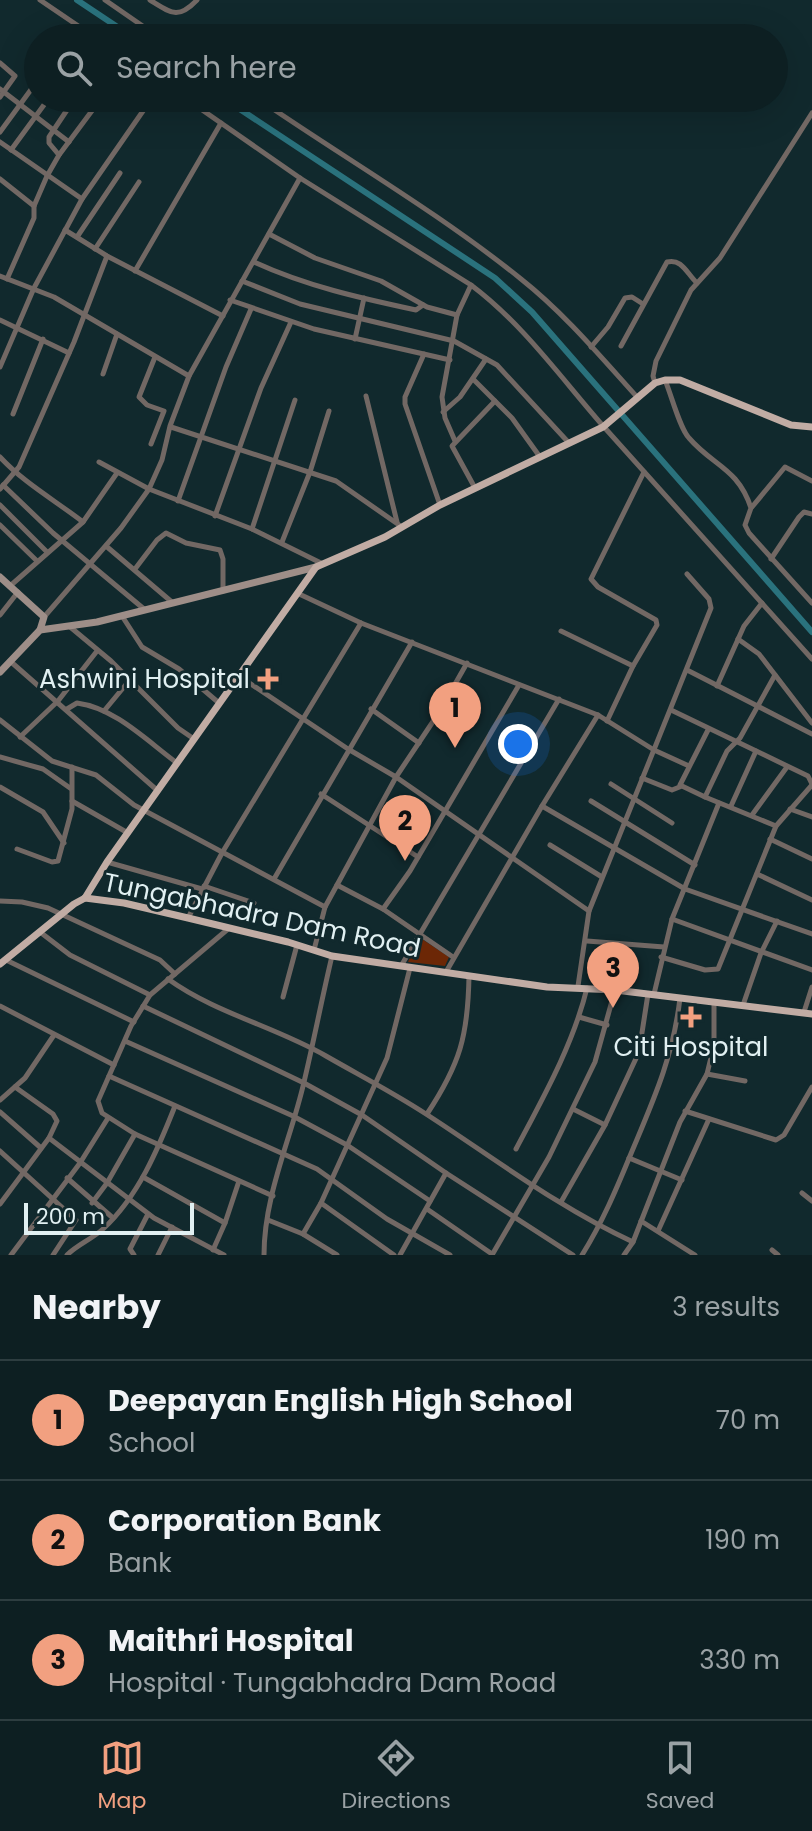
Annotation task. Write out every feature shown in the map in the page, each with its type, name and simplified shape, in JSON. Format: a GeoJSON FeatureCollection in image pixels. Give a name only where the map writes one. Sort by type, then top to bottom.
{"type":"FeatureCollection","features":[{"type":"Feature","properties":{"kind":"main road"},"geometry":{"type":"LineString","coordinates":[[3,961],[85,898],[219,703],[297,593],[320,566],[385,537],[400,525],[570,444],[605,425],[655,383],[665,380],[680,380],[791,425],[812,427]]}},
{"type":"Feature","properties":{"kind":"main road","name":"Tungabhadra Dam Road"},"geometry":{"type":"LineString","coordinates":[[85,898],[124,903],[188,918],[332,956],[547,987],[615,990],[808,1013]]}},
{"type":"Feature","properties":{"kind":"street"},"geometry":{"type":"LineString","coordinates":[[40,0],[75,24]]}},
{"type":"Feature","properties":{"kind":"street"},"geometry":{"type":"LineString","coordinates":[[105,0],[140,24]]}},
{"type":"Feature","properties":{"kind":"street"},"geometry":{"type":"LineString","coordinates":[[150,0],[176,13],[185,11],[197,0]]}},
{"type":"Feature","properties":{"kind":"street"},"geometry":{"type":"LineString","coordinates":[[0,63],[15,76],[1,92],[24,109]]}},
{"type":"Feature","properties":{"kind":"street"},"geometry":{"type":"LineString","coordinates":[[0,132],[24,98]]}},
{"type":"Feature","properties":{"kind":"street"},"geometry":{"type":"LineString","coordinates":[[28,112],[69,142]]}},
{"type":"Feature","properties":{"kind":"street"},"geometry":{"type":"LineString","coordinates":[[11,150],[39,112]]}},
{"type":"Feature","properties":{"kind":"street"},"geometry":{"type":"LineString","coordinates":[[59,155],[48,141],[65,112]]}},
{"type":"Feature","properties":{"kind":"street"},"geometry":{"type":"LineString","coordinates":[[7,279],[34,218],[34,206],[47,176],[91,112]]}},
{"type":"Feature","properties":{"kind":"street"},"geometry":{"type":"LineString","coordinates":[[0,367],[34,288],[82,199],[142,112]]}},
{"type":"Feature","properties":{"kind":"street"},"geometry":{"type":"LineString","coordinates":[[205,112],[300,178],[471,285],[513,321],[812,659]]}},
{"type":"Feature","properties":{"kind":"street"},"geometry":{"type":"LineString","coordinates":[[278,112],[493,257],[541,296],[635,398]]}},
{"type":"Feature","properties":{"kind":"street"},"geometry":{"type":"LineString","coordinates":[[655,383],[656,361],[697,283],[720,258],[812,113]]}},
{"type":"Feature","properties":{"kind":"street"},"geometry":{"type":"LineString","coordinates":[[135,271],[221,123]]}},
{"type":"Feature","properties":{"kind":"street"},"geometry":{"type":"LineString","coordinates":[[0,142],[82,199]]}},
{"type":"Feature","properties":{"kind":"street"},"geometry":{"type":"LineString","coordinates":[[77,237],[120,173]]}},
{"type":"Feature","properties":{"kind":"street"},"geometry":{"type":"LineString","coordinates":[[0,671],[40,630],[44,617],[106,546],[149,489],[162,460],[170,426],[189,376],[300,178]]}},
{"type":"Feature","properties":{"kind":"street"},"geometry":{"type":"LineString","coordinates":[[0,179],[34,206]]}},
{"type":"Feature","properties":{"kind":"street"},"geometry":{"type":"LineString","coordinates":[[95,249],[139,182]]}},
{"type":"Feature","properties":{"kind":"street"},"geometry":{"type":"LineString","coordinates":[[65,230],[107,256],[223,316]]}},
{"type":"Feature","properties":{"kind":"street"},"geometry":{"type":"LineString","coordinates":[[269,234],[315,258],[385,283],[423,305],[457,315]]}},
{"type":"Feature","properties":{"kind":"street"},"geometry":{"type":"LineString","coordinates":[[107,256],[69,353],[14,473],[2,487],[145,610]]}},
{"type":"Feature","properties":{"kind":"street"},"geometry":{"type":"LineString","coordinates":[[621,346],[669,261],[685,267],[697,283]]}},
{"type":"Feature","properties":{"kind":"street"},"geometry":{"type":"LineString","coordinates":[[254,262],[290,278],[364,298],[416,310],[423,305]]}},
{"type":"Feature","properties":{"kind":"street"},"geometry":{"type":"LineString","coordinates":[[0,276],[34,288],[84,314],[189,376]]}},
{"type":"Feature","properties":{"kind":"street"},"geometry":{"type":"LineString","coordinates":[[242,281],[300,304],[454,341],[512,378],[570,444]]}},
{"type":"Feature","properties":{"kind":"street"},"geometry":{"type":"LineString","coordinates":[[455,441],[443,412],[442,397],[457,315],[471,285]]}},
{"type":"Feature","properties":{"kind":"street"},"geometry":{"type":"LineString","coordinates":[[591,347],[608,327],[625,298],[632,297],[643,304]]}},
{"type":"Feature","properties":{"kind":"street"},"geometry":{"type":"LineString","coordinates":[[355,339],[364,298]]}},
{"type":"Feature","properties":{"kind":"street"},"geometry":{"type":"LineString","coordinates":[[230,300],[291,322],[450,360]]}},
{"type":"Feature","properties":{"kind":"street"},"geometry":{"type":"LineString","coordinates":[[178,501],[226,367],[251,309]]}},
{"type":"Feature","properties":{"kind":"street"},"geometry":{"type":"LineString","coordinates":[[0,320],[69,353]]}},
{"type":"Feature","properties":{"kind":"street"},"geometry":{"type":"LineString","coordinates":[[215,516],[261,388],[291,322]]}},
{"type":"Feature","properties":{"kind":"street"},"geometry":{"type":"LineString","coordinates":[[103,374],[117,334]]}},
{"type":"Feature","properties":{"kind":"street"},"geometry":{"type":"LineString","coordinates":[[13,414],[43,339]]}},
{"type":"Feature","properties":{"kind":"street"},"geometry":{"type":"LineString","coordinates":[[0,348],[7,350]]}},
{"type":"Feature","properties":{"kind":"street"},"geometry":{"type":"LineString","coordinates":[[424,354],[405,397],[405,404],[440,505]]}},
{"type":"Feature","properties":{"kind":"street"},"geometry":{"type":"LineString","coordinates":[[151,444],[164,411],[143,403],[139,397],[155,357]]}},
{"type":"Feature","properties":{"kind":"street"},"geometry":{"type":"LineString","coordinates":[[443,412],[456,402],[486,359]]}},
{"type":"Feature","properties":{"kind":"street"},"geometry":{"type":"LineString","coordinates":[[473,379],[512,418],[540,457]]}},
{"type":"Feature","properties":{"kind":"street"},"geometry":{"type":"LineString","coordinates":[[665,380],[686,436],[733,474],[751,508]]}},
{"type":"Feature","properties":{"kind":"street"},"geometry":{"type":"LineString","coordinates":[[366,396],[400,525]]}},
{"type":"Feature","properties":{"kind":"street"},"geometry":{"type":"LineString","coordinates":[[252,529],[295,400]]}},
{"type":"Feature","properties":{"kind":"street"},"geometry":{"type":"LineString","coordinates":[[476,488],[452,449],[455,441],[495,401]]}},
{"type":"Feature","properties":{"kind":"street"},"geometry":{"type":"LineString","coordinates":[[282,542],[310,472],[329,411]]}},
{"type":"Feature","properties":{"kind":"street"},"geometry":{"type":"LineString","coordinates":[[170,426],[350,488],[400,525]]}},
{"type":"Feature","properties":{"kind":"street"},"geometry":{"type":"LineString","coordinates":[[0,457],[14,473],[83,522]]}},
{"type":"Feature","properties":{"kind":"street"},"geometry":{"type":"LineString","coordinates":[[99,462],[149,489],[282,542],[320,566]]}},
{"type":"Feature","properties":{"kind":"street"},"geometry":{"type":"LineString","coordinates":[[812,481],[785,467],[751,508],[745,525],[771,559],[812,603]]}},
{"type":"Feature","properties":{"kind":"street"},"geometry":{"type":"LineString","coordinates":[[607,721],[657,625],[656,620],[598,587],[591,579],[645,472]]}},
{"type":"Feature","properties":{"kind":"street"},"geometry":{"type":"LineString","coordinates":[[10,586],[83,522],[117,473]]}},
{"type":"Feature","properties":{"kind":"street"},"geometry":{"type":"LineString","coordinates":[[0,505],[47,552]]}},
{"type":"Feature","properties":{"kind":"street"},"geometry":{"type":"LineString","coordinates":[[771,559],[799,517],[804,512],[812,514]]}},
{"type":"Feature","properties":{"kind":"street"},"geometry":{"type":"LineString","coordinates":[[0,525],[37,561]]}},
{"type":"Feature","properties":{"kind":"street"},"geometry":{"type":"LineString","coordinates":[[135,569],[166,533],[183,542],[220,550],[223,591]]}},
{"type":"Feature","properties":{"kind":"street"},"geometry":{"type":"LineString","coordinates":[[106,546],[174,604]]}},
{"type":"Feature","properties":{"kind":"street"},"geometry":{"type":"LineString","coordinates":[[40,630],[174,604],[320,566]]}},
{"type":"Feature","properties":{"kind":"street"},"geometry":{"type":"LineString","coordinates":[[516,1149],[579,1017],[589,911],[711,605],[687,574]]}},
{"type":"Feature","properties":{"kind":"street"},"geometry":{"type":"LineString","coordinates":[[0,577],[44,617]]}},
{"type":"Feature","properties":{"kind":"street"},"geometry":{"type":"LineString","coordinates":[[0,615],[18,592]]}},
{"type":"Feature","properties":{"kind":"street"},"geometry":{"type":"LineString","coordinates":[[297,593],[361,623],[598,715],[654,750],[689,766]]}},
{"type":"Feature","properties":{"kind":"street"},"geometry":{"type":"LineString","coordinates":[[717,686],[747,619],[762,603]]}},
{"type":"Feature","properties":{"kind":"street"},"geometry":{"type":"LineString","coordinates":[[121,616],[142,647],[186,674],[219,703]]}},
{"type":"Feature","properties":{"kind":"street"},"geometry":{"type":"LineString","coordinates":[[188,918],[222,853],[361,623]]}},
{"type":"Feature","properties":{"kind":"street"},"geometry":{"type":"LineString","coordinates":[[69,626],[111,661],[128,682],[178,728],[194,739]]}},
{"type":"Feature","properties":{"kind":"street"},"geometry":{"type":"LineString","coordinates":[[561,631],[633,666]]}},
{"type":"Feature","properties":{"kind":"street"},"geometry":{"type":"LineString","coordinates":[[738,639],[759,654],[812,723]]}},
{"type":"Feature","properties":{"kind":"street"},"geometry":{"type":"LineString","coordinates":[[274,879],[412,642]]}},
{"type":"Feature","properties":{"kind":"street"},"geometry":{"type":"LineString","coordinates":[[20,737],[58,701],[97,651]]}},
{"type":"Feature","properties":{"kind":"street"},"geometry":{"type":"LineString","coordinates":[[10,661],[158,791]]}},
{"type":"Feature","properties":{"kind":"street"},"geometry":{"type":"LineString","coordinates":[[314,950],[325,907],[396,777],[467,663]]}},
{"type":"Feature","properties":{"kind":"street"},"geometry":{"type":"LineString","coordinates":[[687,670],[757,708],[812,733]]}},
{"type":"Feature","properties":{"kind":"street"},"geometry":{"type":"LineString","coordinates":[[705,797],[727,751],[737,741],[775,675]]}},
{"type":"Feature","properties":{"kind":"street"},"geometry":{"type":"LineString","coordinates":[[239,676],[348,749],[396,777],[589,911]]}},
{"type":"Feature","properties":{"kind":"street"},"geometry":{"type":"LineString","coordinates":[[104,711],[128,682]]}},
{"type":"Feature","properties":{"kind":"street"},"geometry":{"type":"LineString","coordinates":[[383,909],[418,857],[519,685]]}},
{"type":"Feature","properties":{"kind":"street"},"geometry":{"type":"LineString","coordinates":[[401,966],[559,699]]}},
{"type":"Feature","properties":{"kind":"street"},"geometry":{"type":"LineString","coordinates":[[67,709],[77,703],[104,711],[177,763]]}},
{"type":"Feature","properties":{"kind":"street"},"geometry":{"type":"LineString","coordinates":[[371,709],[419,743]]}},
{"type":"Feature","properties":{"kind":"street"},"geometry":{"type":"LineString","coordinates":[[661,957],[705,970],[718,969],[776,826],[812,785],[808,776],[671,710]]}},
{"type":"Feature","properties":{"kind":"street"},"geometry":{"type":"LineString","coordinates":[[445,973],[598,715]]}},
{"type":"Feature","properties":{"kind":"street"},"geometry":{"type":"LineString","coordinates":[[0,720],[52,761],[96,775],[144,811],[325,907]]}},
{"type":"Feature","properties":{"kind":"street"},"geometry":{"type":"LineString","coordinates":[[642,778],[672,790],[679,786],[708,729]]}},
{"type":"Feature","properties":{"kind":"street"},"geometry":{"type":"LineString","coordinates":[[731,806],[756,751]]}},
{"type":"Feature","properties":{"kind":"street"},"geometry":{"type":"LineString","coordinates":[[0,757],[43,769],[71,788]]}},
{"type":"Feature","properties":{"kind":"street"},"geometry":{"type":"LineString","coordinates":[[17,849],[55,863],[61,857],[72,801],[72,767]]}},
{"type":"Feature","properties":{"kind":"street"},"geometry":{"type":"LineString","coordinates":[[752,815],[787,767]]}},
{"type":"Feature","properties":{"kind":"street"},"geometry":{"type":"LineString","coordinates":[[611,784],[672,823]]}},
{"type":"Feature","properties":{"kind":"street"},"geometry":{"type":"LineString","coordinates":[[679,786],[776,826]]}},
{"type":"Feature","properties":{"kind":"street"},"geometry":{"type":"LineString","coordinates":[[0,787],[43,812],[64,843]]}},
{"type":"Feature","properties":{"kind":"street"},"geometry":{"type":"LineString","coordinates":[[321,794],[418,857]]}},
{"type":"Feature","properties":{"kind":"street"},"geometry":{"type":"LineString","coordinates":[[72,801],[128,833]]}},
{"type":"Feature","properties":{"kind":"street"},"geometry":{"type":"LineString","coordinates":[[591,801],[695,865]]}},
{"type":"Feature","properties":{"kind":"street"},"geometry":{"type":"LineString","coordinates":[[561,1202],[605,1125],[639,1052],[672,919],[719,802]]}},
{"type":"Feature","properties":{"kind":"street"},"geometry":{"type":"LineString","coordinates":[[542,806],[685,889],[812,934]]}},
{"type":"Feature","properties":{"kind":"street"},"geometry":{"type":"LineString","coordinates":[[790,809],[812,817]]}},
{"type":"Feature","properties":{"kind":"street"},"geometry":{"type":"LineString","coordinates":[[770,839],[812,859]]}},
{"type":"Feature","properties":{"kind":"street"},"geometry":{"type":"LineString","coordinates":[[550,845],[602,877]]}},
{"type":"Feature","properties":{"kind":"street"},"geometry":{"type":"LineString","coordinates":[[107,862],[254,903]]}},
{"type":"Feature","properties":{"kind":"street"},"geometry":{"type":"LineString","coordinates":[[757,874],[812,900]]}},
{"type":"Feature","properties":{"kind":"street"},"geometry":{"type":"LineString","coordinates":[[337,885],[383,909],[453,957]]}},
{"type":"Feature","properties":{"kind":"street"},"geometry":{"type":"LineString","coordinates":[[0,901],[36,905],[61,914],[160,960],[175,974]]}},
{"type":"Feature","properties":{"kind":"street"},"geometry":{"type":"LineString","coordinates":[[672,919],[812,970]]}},
{"type":"Feature","properties":{"kind":"street"},"geometry":{"type":"LineString","coordinates":[[743,1005],[761,953],[777,921]]}},
{"type":"Feature","properties":{"kind":"street"},"geometry":{"type":"LineString","coordinates":[[228,929],[150,995],[109,1076],[98,1101],[99,1109],[135,1134],[273,1196]]}},
{"type":"Feature","properties":{"kind":"street"},"geometry":{"type":"LineString","coordinates":[[40,931],[70,955],[150,995]]}},
{"type":"Feature","properties":{"kind":"street"},"geometry":{"type":"LineString","coordinates":[[587,941],[664,947]]}},
{"type":"Feature","properties":{"kind":"street"},"geometry":{"type":"LineString","coordinates":[[283,997],[297,945]]}},
{"type":"Feature","properties":{"kind":"street"},"geometry":{"type":"LineString","coordinates":[[264,1255],[268,1220],[283,1152],[304,1083],[332,956]]}},
{"type":"Feature","properties":{"kind":"street"},"geometry":{"type":"LineString","coordinates":[[3,961],[134,1022]]}},
{"type":"Feature","properties":{"kind":"street"},"geometry":{"type":"LineString","coordinates":[[303,1234],[332,1180],[387,1058],[410,968]]}},
{"type":"Feature","properties":{"kind":"street"},"geometry":{"type":"LineString","coordinates":[[427,1114],[457,1063],[468,1004],[469,976]]}},
{"type":"Feature","properties":{"kind":"street"},"geometry":{"type":"LineString","coordinates":[[168,979],[180,988],[254,1024],[310,1048],[376,1085],[427,1114],[465,1142],[599,1227],[633,1242]]}},
{"type":"Feature","properties":{"kind":"street"},"geometry":{"type":"LineString","coordinates":[[808,1013],[812,987]]}},
{"type":"Feature","properties":{"kind":"street"},"geometry":{"type":"LineString","coordinates":[[427,1209],[492,1255],[533,1184],[595,1062],[615,990]]}},
{"type":"Feature","properties":{"kind":"street"},"geometry":{"type":"LineString","coordinates":[[582,1255],[599,1227],[672,1051],[680,997]]}},
{"type":"Feature","properties":{"kind":"street"},"geometry":{"type":"LineString","coordinates":[[627,1254],[685,1111],[707,1074],[714,1045],[714,1001]]}},
{"type":"Feature","properties":{"kind":"street"},"geometry":{"type":"LineString","coordinates":[[0,1006],[114,1065]]}},
{"type":"Feature","properties":{"kind":"street"},"geometry":{"type":"LineString","coordinates":[[143,1006],[304,1083],[362,1115],[573,1255]]}},
{"type":"Feature","properties":{"kind":"street"},"geometry":{"type":"LineString","coordinates":[[579,1017],[607,1025]]}},
{"type":"Feature","properties":{"kind":"street"},"geometry":{"type":"LineString","coordinates":[[0,1100],[30,1071],[54,1035]]}},
{"type":"Feature","properties":{"kind":"street"},"geometry":{"type":"LineString","coordinates":[[125,1041],[293,1116],[347,1145],[430,1201]]}},
{"type":"Feature","properties":{"kind":"street"},"geometry":{"type":"LineString","coordinates":[[707,1074],[745,1081]]}},
{"type":"Feature","properties":{"kind":"street"},"geometry":{"type":"LineString","coordinates":[[109,1076],[317,1169],[387,1219],[450,1255]]}},
{"type":"Feature","properties":{"kind":"street"},"geometry":{"type":"LineString","coordinates":[[0,1204],[49,1138],[57,1119],[15,1087]]}},
{"type":"Feature","properties":{"kind":"street"},"geometry":{"type":"LineString","coordinates":[[685,1111],[770,1140],[781,1139],[812,1087]]}},
{"type":"Feature","properties":{"kind":"street"},"geometry":{"type":"LineString","coordinates":[[67,1255],[99,1233],[143,1177],[175,1106]]}},
{"type":"Feature","properties":{"kind":"street"},"geometry":{"type":"LineString","coordinates":[[573,1109],[605,1125]]}},
{"type":"Feature","properties":{"kind":"street"},"geometry":{"type":"LineString","coordinates":[[0,1112],[41,1148]]}},
{"type":"Feature","properties":{"kind":"street"},"geometry":{"type":"LineString","coordinates":[[11,1255],[80,1163],[108,1118]]}},
{"type":"Feature","properties":{"kind":"street"},"geometry":{"type":"LineString","coordinates":[[658,1231],[709,1119]]}},
{"type":"Feature","properties":{"kind":"street"},"geometry":{"type":"LineString","coordinates":[[92,1203],[135,1134]]}},
{"type":"Feature","properties":{"kind":"street"},"geometry":{"type":"LineString","coordinates":[[49,1138],[148,1214],[224,1255]]}},
{"type":"Feature","properties":{"kind":"street"},"geometry":{"type":"LineString","coordinates":[[0,1151],[76,1220],[53,1255]]}},
{"type":"Feature","properties":{"kind":"street"},"geometry":{"type":"LineString","coordinates":[[629,1158],[682,1180]]}},
{"type":"Feature","properties":{"kind":"street"},"geometry":{"type":"LineString","coordinates":[[321,1203],[397,1255],[413,1233],[446,1173]]}},
{"type":"Feature","properties":{"kind":"street"},"geometry":{"type":"LineString","coordinates":[[143,1177],[225,1223]]}},
{"type":"Feature","properties":{"kind":"street"},"geometry":{"type":"LineString","coordinates":[[67,1178],[92,1203],[113,1218]]}},
{"type":"Feature","properties":{"kind":"street"},"geometry":{"type":"LineString","coordinates":[[213,1250],[239,1181]]}},
{"type":"Feature","properties":{"kind":"street"},"geometry":{"type":"LineString","coordinates":[[802,1193],[812,1201]]}},
{"type":"Feature","properties":{"kind":"street"},"geometry":{"type":"LineString","coordinates":[[134,1255],[130,1249],[148,1214]]}},
{"type":"Feature","properties":{"kind":"street"},"geometry":{"type":"LineString","coordinates":[[268,1220],[303,1234],[337,1255]]}},
{"type":"Feature","properties":{"kind":"street"},"geometry":{"type":"LineString","coordinates":[[641,1221],[695,1255]]}},
{"type":"Feature","properties":{"kind":"street"},"geometry":{"type":"LineString","coordinates":[[158,1255],[172,1227]]}},
{"type":"Feature","properties":{"kind":"street"},"geometry":{"type":"LineString","coordinates":[[772,1250],[778,1255]]}},
{"type":"Feature","properties":{"kind":"shaded area"},"geometry":{"type":"Polygon","coordinates":[[[419,937],[449,957],[445,966],[408,962],[419,937]]]}},
{"type":"Feature","properties":{"kind":"waterway"},"geometry":{"type":"LineString","coordinates":[[77,0],[113,24]]}},
{"type":"Feature","properties":{"kind":"waterway"},"geometry":{"type":"LineString","coordinates":[[244,112],[495,278],[532,312],[812,632]]}},
{"type":"Feature","properties":{"kind":"place","name":"Ashwini Hospital"},"geometry":{"type":"Point","coordinates":[268,679]}},
{"type":"Feature","properties":{"kind":"place","name":"Deepayan English High School"},"geometry":{"type":"Point","coordinates":[455,748]}},
{"type":"Feature","properties":{"kind":"place","name":"Corporation Bank"},"geometry":{"type":"Point","coordinates":[405,861]}},
{"type":"Feature","properties":{"kind":"place","name":"Maithri Hospital"},"geometry":{"type":"Point","coordinates":[613,1008]}},
{"type":"Feature","properties":{"kind":"place","name":"Citi Hospital"},"geometry":{"type":"Point","coordinates":[691,1017]}}]}
